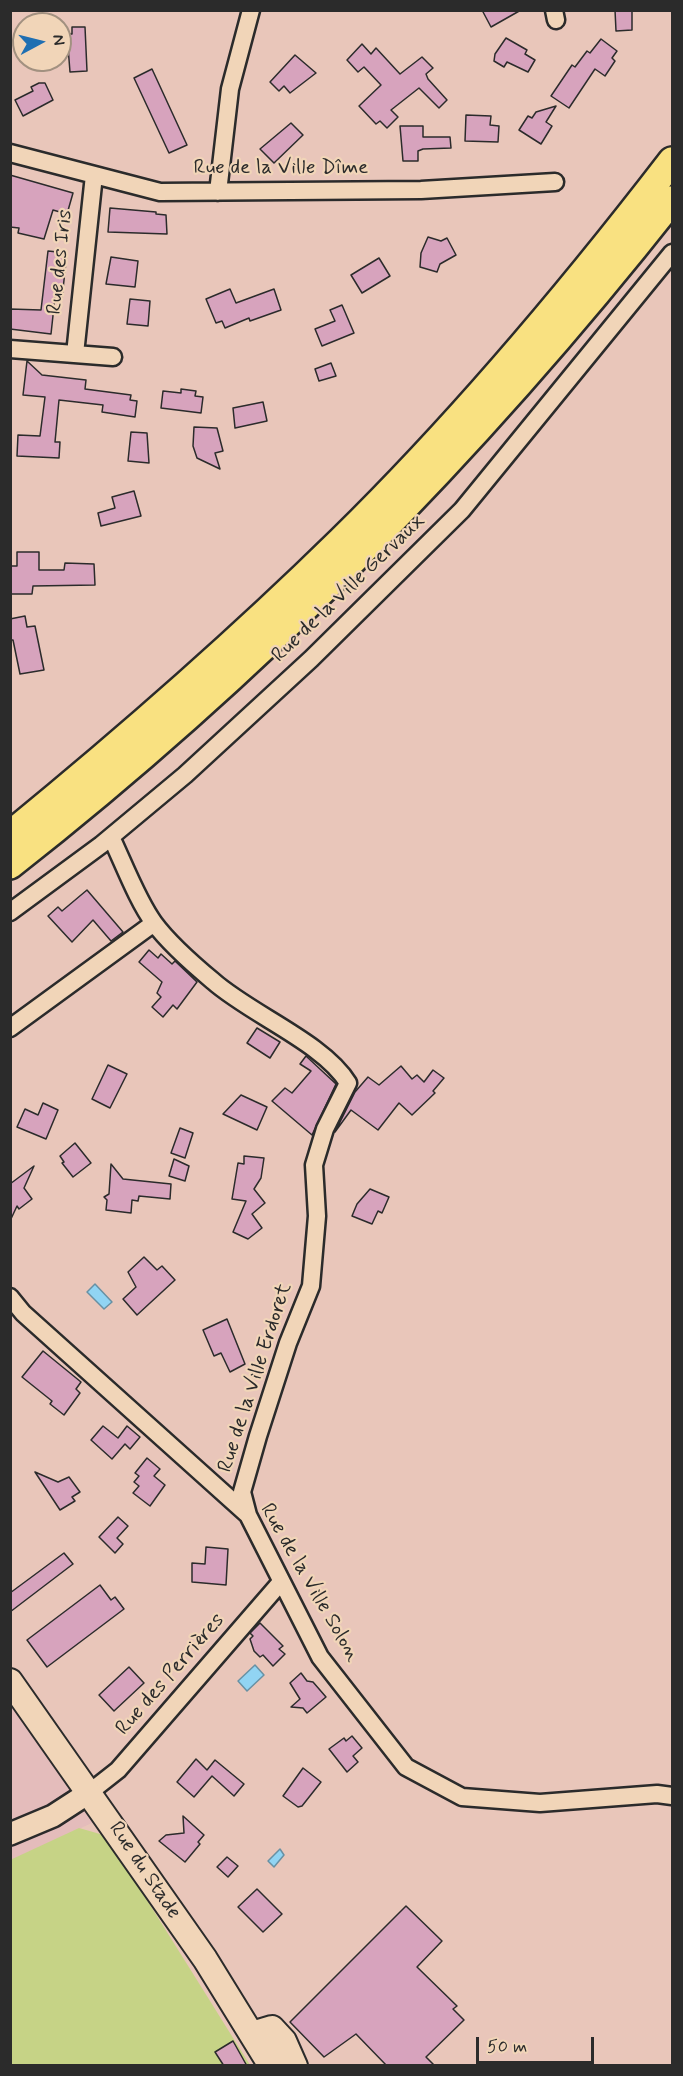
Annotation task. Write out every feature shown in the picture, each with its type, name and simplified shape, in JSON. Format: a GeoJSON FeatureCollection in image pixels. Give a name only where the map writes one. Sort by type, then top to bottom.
{"type":"FeatureCollection","features":[{"type":"Feature","properties":{"kind":"highway"},"geometry":{"type":"LineString","coordinates":[[10,835],[177,695],[342,540],[537,326],[625,222],[672,161]]}},
{"type":"Feature","properties":{"kind":"highway"},"geometry":{"type":"LineString","coordinates":[[10,865],[171,730],[321,592],[449,462],[529,374],[603,288],[672,200]]}},
{"type":"Feature","properties":{"kind":"main road","name":"Rue du Stade"},"geometry":{"type":"LineString","coordinates":[[10,1681],[205,1959],[262,2031],[271,2066]]}},
{"type":"Feature","properties":{"kind":"main road"},"geometry":{"type":"LineString","coordinates":[[262,2031],[285,2042],[295,2066]]}},
{"type":"Feature","properties":{"kind":"street"},"geometry":{"type":"LineString","coordinates":[[218,192],[230,88],[251,10]]}},
{"type":"Feature","properties":{"kind":"street","name":"Rue de la Ville Dîme"},"geometry":{"type":"LineString","coordinates":[[10,153],[160,192],[421,190],[555,182]]}},
{"type":"Feature","properties":{"kind":"street","name":"Rue des Iris"},"geometry":{"type":"LineString","coordinates":[[75,354],[94,175]]}},
{"type":"Feature","properties":{"kind":"street","name":"Rue de la Ville Gervaux"},"geometry":{"type":"LineString","coordinates":[[10,912],[111,837],[185,775],[311,659],[462,510],[672,253]]}},
{"type":"Feature","properties":{"kind":"street"},"geometry":{"type":"LineString","coordinates":[[10,349],[112,357]]}},
{"type":"Feature","properties":{"kind":"street","name":"Rue de la Ville Erdoret"},"geometry":{"type":"LineString","coordinates":[[111,837],[154,923],[213,982],[262,1017],[317,1051],[342,1073],[348,1083],[325,1129],[314,1165],[316,1216],[311,1286],[288,1343],[242,1492],[248,1515]]}},
{"type":"Feature","properties":{"kind":"street"},"geometry":{"type":"LineString","coordinates":[[10,1028],[154,923]]}},
{"type":"Feature","properties":{"kind":"street","name":"Rue de la Ville Solon"},"geometry":{"type":"LineString","coordinates":[[10,1297],[23,1313],[248,1515],[320,1657],[406,1767],[462,1797],[540,1803],[657,1794],[672,1796]]}},
{"type":"Feature","properties":{"kind":"street","name":"Rue des Perrières"},"geometry":{"type":"LineString","coordinates":[[90,1792],[118,1770],[281,1582]]}},
{"type":"Feature","properties":{"kind":"street"},"geometry":{"type":"LineString","coordinates":[[10,1834],[53,1816],[90,1792]]}},
{"type":"Feature","properties":{"kind":"shaded area"},"geometry":{"type":"Polygon","coordinates":[[[10,1664],[116,1812],[11,1860],[10,1860],[10,1664]]]}},
{"type":"Feature","properties":{"kind":"green space"},"geometry":{"type":"Polygon","coordinates":[[[79,1828],[107,1836],[250,2065],[11,2065],[10,1860],[79,1828]]]}},
{"type":"Feature","properties":{"kind":"water"},"geometry":{"type":"Polygon","coordinates":[[[95,1284],[112,1302],[104,1309],[87,1292],[95,1284]]]}},
{"type":"Feature","properties":{"kind":"water"},"geometry":{"type":"Polygon","coordinates":[[[255,1665],[264,1675],[247,1691],[238,1681],[255,1665]]]}},
{"type":"Feature","properties":{"kind":"water"},"geometry":{"type":"Polygon","coordinates":[[[280,1849],[284,1855],[274,1867],[268,1861],[280,1849]]]}},
{"type":"Feature","properties":{"kind":"building"},"geometry":{"type":"Polygon","coordinates":[[[482,10],[521,10],[491,27],[482,10]]]}},
{"type":"Feature","properties":{"kind":"building"},"geometry":{"type":"Polygon","coordinates":[[[615,10],[632,10],[632,30],[616,31],[615,10]]]}},
{"type":"Feature","properties":{"kind":"building"},"geometry":{"type":"Polygon","coordinates":[[[72,27],[85,27],[87,71],[72,72],[72,27]]]}},
{"type":"Feature","properties":{"kind":"building"},"geometry":{"type":"Polygon","coordinates":[[[506,38],[527,50],[525,54],[535,60],[528,72],[507,62],[504,67],[494,61],[495,54],[506,38]]]}},
{"type":"Feature","properties":{"kind":"building"},"geometry":{"type":"Polygon","coordinates":[[[601,39],[617,51],[612,58],[615,61],[605,76],[595,69],[569,108],[551,96],[572,65],[575,67],[587,51],[590,53],[601,39]]]}},
{"type":"Feature","properties":{"kind":"building"},"geometry":{"type":"Polygon","coordinates":[[[362,44],[371,54],[376,48],[400,74],[422,57],[433,68],[426,74],[428,79],[447,100],[439,108],[419,88],[391,110],[398,117],[387,128],[380,121],[376,124],[359,106],[381,85],[364,67],[358,72],[347,60],[362,44]]]}},
{"type":"Feature","properties":{"kind":"building"},"geometry":{"type":"Polygon","coordinates":[[[295,55],[316,73],[290,93],[284,86],[279,91],[270,82],[295,55]]]}},
{"type":"Feature","properties":{"kind":"building"},"geometry":{"type":"Polygon","coordinates":[[[152,69],[187,145],[169,153],[134,78],[152,69]]]}},
{"type":"Feature","properties":{"kind":"building"},"geometry":{"type":"Polygon","coordinates":[[[45,83],[53,100],[23,116],[15,100],[33,91],[31,87],[45,83]]]}},
{"type":"Feature","properties":{"kind":"building"},"geometry":{"type":"Polygon","coordinates":[[[556,106],[546,122],[552,126],[541,144],[519,130],[528,116],[532,118],[536,112],[556,106]]]}},
{"type":"Feature","properties":{"kind":"building"},"geometry":{"type":"Polygon","coordinates":[[[466,115],[491,116],[490,125],[499,126],[498,142],[465,141],[466,115]]]}},
{"type":"Feature","properties":{"kind":"building"},"geometry":{"type":"Polygon","coordinates":[[[291,123],[303,135],[274,163],[260,149],[291,123]]]}},
{"type":"Feature","properties":{"kind":"building"},"geometry":{"type":"Polygon","coordinates":[[[400,126],[423,126],[423,137],[450,137],[451,148],[423,149],[418,151],[418,161],[403,161],[400,126]]]}},
{"type":"Feature","properties":{"kind":"building"},"geometry":{"type":"Polygon","coordinates":[[[10,175],[73,193],[67,214],[53,210],[44,239],[18,233],[19,228],[10,227],[10,175]]]}},
{"type":"Feature","properties":{"kind":"building"},"geometry":{"type":"Polygon","coordinates":[[[110,208],[166,215],[167,234],[108,232],[110,208]]]}},
{"type":"Feature","properties":{"kind":"building"},"geometry":{"type":"Polygon","coordinates":[[[428,237],[441,241],[447,238],[456,255],[440,264],[437,272],[420,267],[421,253],[428,237]]]}},
{"type":"Feature","properties":{"kind":"building"},"geometry":{"type":"Polygon","coordinates":[[[48,251],[67,253],[62,298],[55,297],[51,334],[10,329],[10,309],[41,310],[48,251]]]}},
{"type":"Feature","properties":{"kind":"building"},"geometry":{"type":"Polygon","coordinates":[[[111,257],[138,261],[135,287],[106,284],[111,257]]]}},
{"type":"Feature","properties":{"kind":"building"},"geometry":{"type":"Polygon","coordinates":[[[379,258],[390,276],[362,293],[351,275],[379,258]]]}},
{"type":"Feature","properties":{"kind":"building"},"geometry":{"type":"Polygon","coordinates":[[[230,289],[236,303],[274,289],[281,310],[250,321],[249,318],[225,328],[222,321],[216,323],[206,299],[230,289]]]}},
{"type":"Feature","properties":{"kind":"building"},"geometry":{"type":"Polygon","coordinates":[[[130,299],[150,301],[148,326],[127,324],[130,299]]]}},
{"type":"Feature","properties":{"kind":"building"},"geometry":{"type":"Polygon","coordinates":[[[342,305],[354,333],[322,346],[315,329],[335,321],[330,310],[342,305]]]}},
{"type":"Feature","properties":{"kind":"building"},"geometry":{"type":"Polygon","coordinates":[[[27,361],[42,375],[86,380],[85,389],[131,395],[130,400],[137,401],[135,417],[102,412],[103,405],[59,400],[55,442],[60,442],[59,458],[17,456],[18,435],[40,436],[45,397],[23,395],[27,361]]]}},
{"type":"Feature","properties":{"kind":"building"},"geometry":{"type":"Polygon","coordinates":[[[331,363],[336,376],[319,381],[315,369],[331,363]]]}},
{"type":"Feature","properties":{"kind":"building"},"geometry":{"type":"Polygon","coordinates":[[[181,389],[196,391],[195,396],[203,397],[201,413],[161,408],[163,391],[181,393],[181,389]]]}},
{"type":"Feature","properties":{"kind":"building"},"geometry":{"type":"Polygon","coordinates":[[[263,402],[267,421],[235,428],[233,408],[263,402]]]}},
{"type":"Feature","properties":{"kind":"building"},"geometry":{"type":"Polygon","coordinates":[[[194,427],[217,428],[223,451],[215,453],[220,469],[197,458],[193,446],[194,427]]]}},
{"type":"Feature","properties":{"kind":"building"},"geometry":{"type":"Polygon","coordinates":[[[131,432],[147,433],[149,463],[128,461],[131,432]]]}},
{"type":"Feature","properties":{"kind":"building"},"geometry":{"type":"Polygon","coordinates":[[[134,491],[141,516],[101,526],[98,513],[115,508],[112,497],[134,491]]]}},
{"type":"Feature","properties":{"kind":"building"},"geometry":{"type":"Polygon","coordinates":[[[17,552],[39,552],[39,570],[64,570],[65,563],[94,564],[95,585],[33,586],[32,594],[10,594],[11,566],[17,566],[17,552]]]}},
{"type":"Feature","properties":{"kind":"building"},"geometry":{"type":"Polygon","coordinates":[[[25,616],[27,627],[35,626],[44,670],[20,674],[13,640],[10,640],[10,619],[25,616]]]}},
{"type":"Feature","properties":{"kind":"building"},"geometry":{"type":"Polygon","coordinates":[[[87,890],[123,932],[111,941],[93,920],[72,942],[48,916],[58,907],[62,911],[87,890]]]}},
{"type":"Feature","properties":{"kind":"building"},"geometry":{"type":"Polygon","coordinates":[[[149,950],[158,958],[161,954],[172,964],[175,961],[197,982],[177,1009],[173,1005],[163,1017],[152,1007],[161,997],[157,993],[162,982],[139,962],[149,950]]]}},
{"type":"Feature","properties":{"kind":"building"},"geometry":{"type":"Polygon","coordinates":[[[257,1028],[280,1042],[270,1058],[247,1043],[257,1028]]]}},
{"type":"Feature","properties":{"kind":"building"},"geometry":{"type":"Polygon","coordinates":[[[306,1056],[336,1084],[312,1135],[272,1101],[285,1088],[292,1093],[311,1071],[300,1064],[306,1056]]]}},
{"type":"Feature","properties":{"kind":"building"},"geometry":{"type":"Polygon","coordinates":[[[108,1065],[127,1074],[110,1108],[92,1099],[108,1065]]]}},
{"type":"Feature","properties":{"kind":"building"},"geometry":{"type":"Polygon","coordinates":[[[401,1066],[412,1079],[417,1075],[424,1082],[433,1070],[444,1078],[433,1091],[435,1093],[412,1115],[399,1103],[378,1130],[351,1110],[335,1132],[355,1092],[368,1077],[379,1085],[401,1066]]]}},
{"type":"Feature","properties":{"kind":"building"},"geometry":{"type":"Polygon","coordinates":[[[241,1095],[267,1107],[257,1130],[223,1114],[241,1095]]]}},
{"type":"Feature","properties":{"kind":"building"},"geometry":{"type":"Polygon","coordinates":[[[43,1103],[58,1110],[46,1139],[17,1127],[25,1109],[38,1115],[43,1103]]]}},
{"type":"Feature","properties":{"kind":"building"},"geometry":{"type":"Polygon","coordinates":[[[180,1128],[193,1133],[185,1158],[171,1153],[180,1128]]]}},
{"type":"Feature","properties":{"kind":"building"},"geometry":{"type":"Polygon","coordinates":[[[75,1143],[91,1163],[73,1177],[62,1163],[64,1162],[60,1156],[75,1143]]]}},
{"type":"Feature","properties":{"kind":"building"},"geometry":{"type":"Polygon","coordinates":[[[244,1156],[264,1158],[261,1178],[254,1189],[265,1203],[252,1214],[262,1228],[248,1239],[233,1232],[246,1201],[232,1199],[238,1163],[244,1164],[244,1156]]]}},
{"type":"Feature","properties":{"kind":"building"},"geometry":{"type":"Polygon","coordinates":[[[174,1159],[189,1166],[185,1181],[169,1176],[174,1159]]]}},
{"type":"Feature","properties":{"kind":"building"},"geometry":{"type":"Polygon","coordinates":[[[111,1164],[123,1179],[171,1184],[170,1199],[139,1196],[138,1201],[132,1200],[131,1213],[106,1210],[107,1200],[104,1197],[109,1194],[111,1164]]]}},
{"type":"Feature","properties":{"kind":"building"},"geometry":{"type":"Polygon","coordinates":[[[34,1166],[24,1188],[32,1199],[19,1209],[17,1206],[10,1221],[10,1184],[34,1166]]]}},
{"type":"Feature","properties":{"kind":"building"},"geometry":{"type":"Polygon","coordinates":[[[370,1189],[389,1197],[382,1213],[378,1211],[372,1224],[352,1216],[357,1204],[370,1189]]]}},
{"type":"Feature","properties":{"kind":"building"},"geometry":{"type":"Polygon","coordinates":[[[144,1257],[157,1270],[162,1266],[175,1280],[137,1315],[123,1299],[136,1287],[128,1272],[144,1257]]]}},
{"type":"Feature","properties":{"kind":"building"},"geometry":{"type":"Polygon","coordinates":[[[227,1319],[245,1364],[230,1372],[221,1353],[214,1356],[203,1330],[227,1319]]]}},
{"type":"Feature","properties":{"kind":"building"},"geometry":{"type":"Polygon","coordinates":[[[43,1351],[81,1382],[76,1389],[80,1393],[64,1415],[50,1404],[52,1401],[22,1377],[43,1351]]]}},
{"type":"Feature","properties":{"kind":"building"},"geometry":{"type":"Polygon","coordinates":[[[103,1426],[118,1438],[127,1426],[140,1437],[130,1449],[125,1444],[112,1459],[91,1440],[103,1426]]]}},
{"type":"Feature","properties":{"kind":"building"},"geometry":{"type":"Polygon","coordinates":[[[147,1458],[160,1469],[154,1476],[165,1485],[150,1506],[133,1493],[139,1486],[134,1482],[139,1476],[135,1473],[147,1458]]]}},
{"type":"Feature","properties":{"kind":"building"},"geometry":{"type":"Polygon","coordinates":[[[35,1472],[58,1482],[69,1477],[80,1492],[72,1497],[75,1501],[60,1510],[35,1472]]]}},
{"type":"Feature","properties":{"kind":"building"},"geometry":{"type":"Polygon","coordinates":[[[118,1517],[128,1526],[117,1538],[123,1544],[115,1553],[99,1537],[118,1517]]]}},
{"type":"Feature","properties":{"kind":"building"},"geometry":{"type":"Polygon","coordinates":[[[206,1547],[228,1549],[226,1585],[192,1582],[192,1563],[205,1564],[206,1547]]]}},
{"type":"Feature","properties":{"kind":"building"},"geometry":{"type":"Polygon","coordinates":[[[64,1553],[73,1564],[10,1612],[10,1593],[64,1553]]]}},
{"type":"Feature","properties":{"kind":"building"},"geometry":{"type":"Polygon","coordinates":[[[100,1585],[111,1600],[115,1597],[124,1609],[47,1667],[27,1640],[100,1585]]]}},
{"type":"Feature","properties":{"kind":"building"},"geometry":{"type":"Polygon","coordinates":[[[260,1623],[283,1646],[279,1649],[285,1654],[273,1666],[263,1655],[260,1657],[254,1651],[250,1639],[253,1636],[250,1633],[260,1623]]]}},
{"type":"Feature","properties":{"kind":"building"},"geometry":{"type":"Polygon","coordinates":[[[129,1667],[144,1683],[114,1711],[99,1695],[129,1667]]]}},
{"type":"Feature","properties":{"kind":"building"},"geometry":{"type":"Polygon","coordinates":[[[301,1673],[307,1681],[313,1682],[326,1697],[307,1713],[303,1708],[291,1707],[300,1699],[290,1683],[301,1673]]]}},
{"type":"Feature","properties":{"kind":"building"},"geometry":{"type":"Polygon","coordinates":[[[352,1736],[362,1748],[353,1756],[358,1762],[347,1772],[329,1749],[344,1738],[346,1741],[352,1736]]]}},
{"type":"Feature","properties":{"kind":"building"},"geometry":{"type":"Polygon","coordinates":[[[196,1759],[207,1770],[215,1760],[244,1784],[234,1796],[212,1776],[194,1797],[177,1782],[196,1759]]]}},
{"type":"Feature","properties":{"kind":"building"},"geometry":{"type":"Polygon","coordinates":[[[303,1768],[321,1782],[302,1806],[298,1807],[283,1796],[303,1768]]]}},
{"type":"Feature","properties":{"kind":"building"},"geometry":{"type":"Polygon","coordinates":[[[183,1816],[204,1835],[198,1842],[200,1844],[185,1862],[159,1841],[166,1835],[184,1833],[183,1816]]]}},
{"type":"Feature","properties":{"kind":"building"},"geometry":{"type":"Polygon","coordinates":[[[227,1857],[238,1866],[228,1877],[217,1867],[227,1857]]]}},
{"type":"Feature","properties":{"kind":"building"},"geometry":{"type":"Polygon","coordinates":[[[257,1889],[282,1914],[263,1932],[238,1907],[257,1889]]]}},
{"type":"Feature","properties":{"kind":"building"},"geometry":{"type":"Polygon","coordinates":[[[406,1906],[442,1941],[417,1967],[457,2006],[453,2009],[464,2020],[426,2057],[435,2066],[387,2066],[356,2034],[324,2057],[290,2022],[406,1906]]]}},
{"type":"Feature","properties":{"kind":"building"},"geometry":{"type":"Polygon","coordinates":[[[233,2041],[247,2066],[224,2066],[215,2052],[233,2041]]]}}]}
